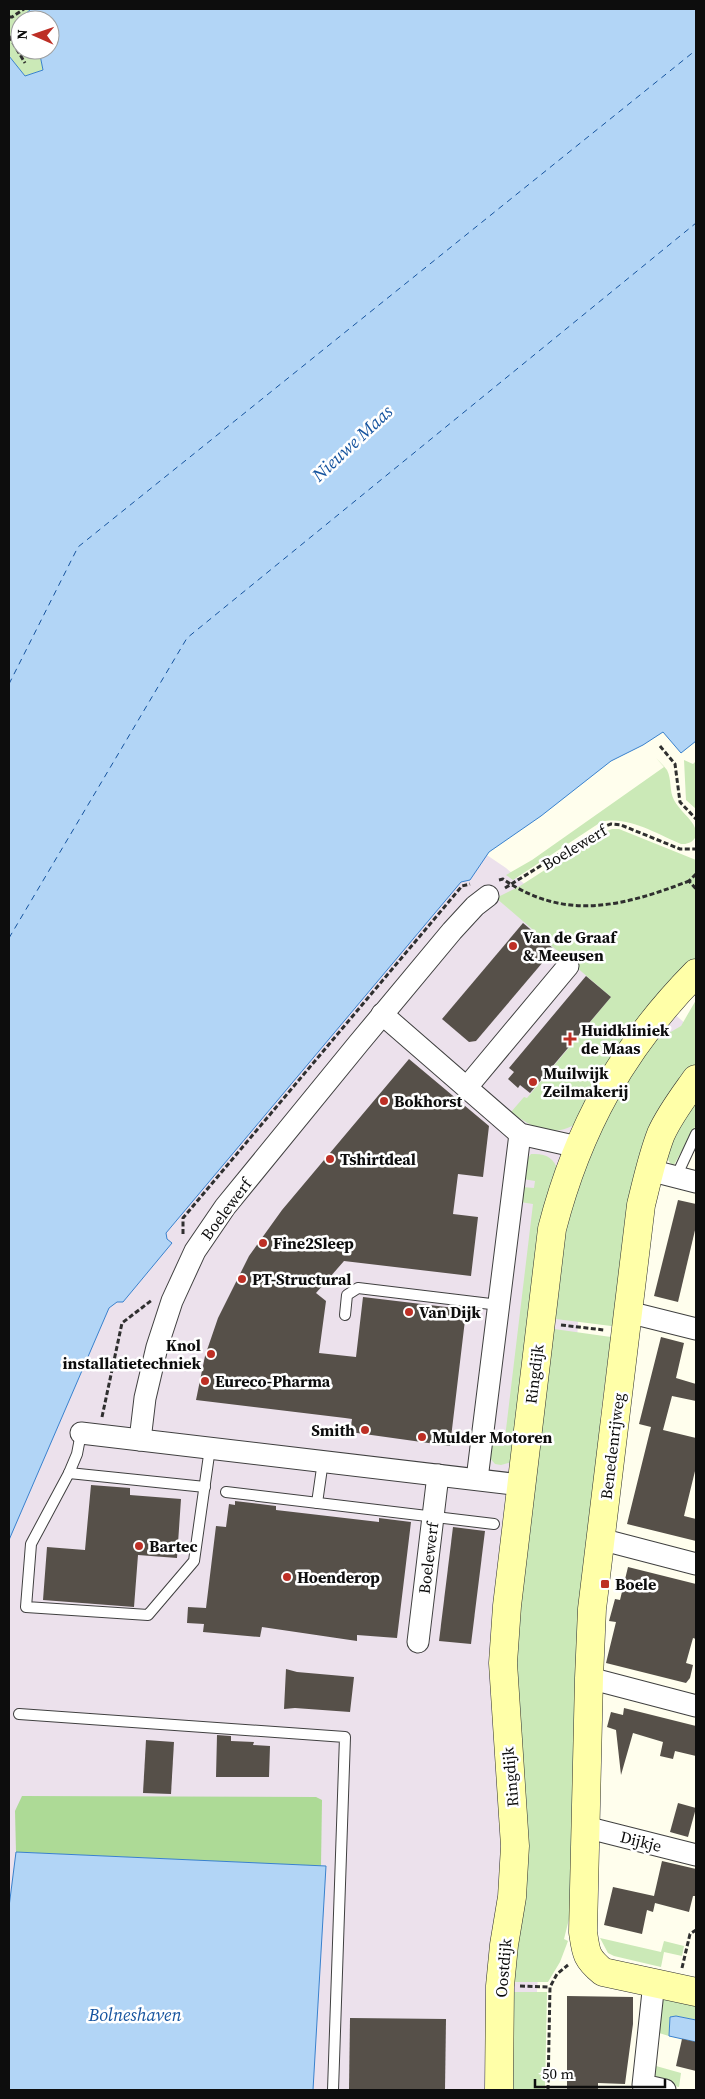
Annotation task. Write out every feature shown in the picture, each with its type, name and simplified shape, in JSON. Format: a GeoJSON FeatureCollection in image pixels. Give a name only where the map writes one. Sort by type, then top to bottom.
{"type":"FeatureCollection","features":[{"type":"Feature","properties":{"kind":"street","name":"Boelewerf"},"geometry":{"type":"LineString","coordinates":[[140,1440],[145,1398],[157,1346],[172,1302],[195,1251],[225,1207],[382,1014],[452,931],[475,906],[488,896]]}},
{"type":"Feature","properties":{"kind":"street"},"geometry":{"type":"LineString","coordinates":[[467,1087],[568,966]]}},
{"type":"Feature","properties":{"kind":"street","name":"Ringdijk"},"geometry":{"type":"LineString","coordinates":[[515,1846],[503,1663],[507,1606],[552,1229],[564,1186],[578,1147],[600,1102],[634,1047],[662,1008],[696,973]]}},
{"type":"Feature","properties":{"kind":"street"},"geometry":{"type":"LineString","coordinates":[[382,1014],[520,1134],[578,1147]]}},
{"type":"Feature","properties":{"kind":"street","name":"Benedenrijweg"},"geometry":{"type":"LineString","coordinates":[[586,1954],[583,1932],[592,1609],[628,1312],[642,1205],[649,1170],[662,1134],[676,1108],[696,1079]]}},
{"type":"Feature","properties":{"kind":"street"},"geometry":{"type":"LineString","coordinates":[[477,1480],[520,1134]]}},
{"type":"Feature","properties":{"kind":"street"},"geometry":{"type":"LineString","coordinates":[[649,1170],[686,1180]]}},
{"type":"Feature","properties":{"kind":"street"},"geometry":{"type":"LineString","coordinates":[[628,1312],[696,1329]]}},
{"type":"Feature","properties":{"kind":"street"},"geometry":{"type":"LineString","coordinates":[[81,1433],[521,1485]]}},
{"type":"Feature","properties":{"kind":"street","name":"Boelewerf"},"geometry":{"type":"LineString","coordinates":[[418,1642],[438,1475]]}},
{"type":"Feature","properties":{"kind":"street"},"geometry":{"type":"LineString","coordinates":[[600,1539],[696,1564]]}},
{"type":"Feature","properties":{"kind":"street"},"geometry":{"type":"LineString","coordinates":[[589,1678],[696,1706]]}},
{"type":"Feature","properties":{"kind":"street","name":"Dijkje"},"geometry":{"type":"LineString","coordinates":[[585,1827],[696,1855]]}},
{"type":"Feature","properties":{"kind":"street","name":"Oostdijk"},"geometry":{"type":"LineString","coordinates":[[499,2090],[500,1986],[504,1945],[512,1897],[515,1846]]}},
{"type":"Feature","properties":{"kind":"street"},"geometry":{"type":"LineString","coordinates":[[586,1954],[592,1963],[603,1972],[676,1988],[643,2085],[665,2090]]}},
{"type":"Feature","properties":{"kind":"lane"},"geometry":{"type":"LineString","coordinates":[[686,1180],[696,1134]]}},
{"type":"Feature","properties":{"kind":"lane"},"geometry":{"type":"LineString","coordinates":[[345,1315],[347,1295],[358,1288],[499,1305]]}},
{"type":"Feature","properties":{"kind":"lane"},"geometry":{"type":"LineString","coordinates":[[81,1433],[77,1454],[69,1473],[31,1544],[26,1607],[148,1616],[194,1561],[210,1448]]}},
{"type":"Feature","properties":{"kind":"lane"},"geometry":{"type":"LineString","coordinates":[[317,1503],[323,1461]]}},
{"type":"Feature","properties":{"kind":"lane"},"geometry":{"type":"LineString","coordinates":[[69,1473],[205,1487]]}},
{"type":"Feature","properties":{"kind":"lane"},"geometry":{"type":"LineString","coordinates":[[226,1492],[494,1524]]}},
{"type":"Feature","properties":{"kind":"lane"},"geometry":{"type":"LineString","coordinates":[[19,1714],[345,1737],[333,2090]]}},
{"type":"Feature","properties":{"kind":"path"},"geometry":{"type":"LineString","coordinates":[[9,17],[12,18],[24,9]]}},
{"type":"Feature","properties":{"kind":"path"},"geometry":{"type":"LineString","coordinates":[[9,36],[26,63]]}},
{"type":"Feature","properties":{"kind":"path"},"geometry":{"type":"LineString","coordinates":[[660,746],[675,764],[680,802],[696,819]]}},
{"type":"Feature","properties":{"kind":"path","name":"Boelewerf"},"geometry":{"type":"LineString","coordinates":[[488,896],[512,885],[603,827],[611,824],[621,825],[680,849],[696,848]]}},
{"type":"Feature","properties":{"kind":"path"},"geometry":{"type":"LineString","coordinates":[[696,874],[689,881],[696,889]]}},
{"type":"Feature","properties":{"kind":"path","name":"Boelewerf"},"geometry":{"type":"LineString","coordinates":[[512,885],[549,900],[588,907],[620,904],[689,881]]}},
{"type":"Feature","properties":{"kind":"path"},"geometry":{"type":"LineString","coordinates":[[560,1325],[606,1330]]}},
{"type":"Feature","properties":{"kind":"path"},"geometry":{"type":"LineString","coordinates":[[676,1988],[690,1934],[696,1930]]}},
{"type":"Feature","properties":{"kind":"path"},"geometry":{"type":"LineString","coordinates":[[548,2090],[550,1987],[557,1974],[586,1954]]}},
{"type":"Feature","properties":{"kind":"path"},"geometry":{"type":"LineString","coordinates":[[517,1986],[550,1987]]}},
{"type":"Feature","properties":{"kind":"shaded area"},"geometry":{"type":"Polygon","coordinates":[[[469,843],[506,868],[695,1032],[581,1275],[531,2090],[306,2090],[9,1949],[9,1494],[85,1292],[469,843]]]}},
{"type":"Feature","properties":{"kind":"green space"},"geometry":{"type":"Polygon","coordinates":[[[9,9],[31,9],[10,10],[10,57],[9,9]]]}},
{"type":"Feature","properties":{"kind":"green space"},"geometry":{"type":"Polygon","coordinates":[[[12,60],[41,60],[43,70],[25,76],[12,60]]]}},
{"type":"Feature","properties":{"kind":"green space"},"geometry":{"type":"Polygon","coordinates":[[[656,758],[667,770],[674,800],[695,828],[696,835],[693,840],[681,844],[631,823],[621,821],[601,822],[513,880],[506,875],[532,860],[664,767],[656,758]]]}},
{"type":"Feature","properties":{"kind":"green space"},"geometry":{"type":"Polygon","coordinates":[[[684,760],[693,764],[696,761],[696,809],[686,800],[684,760]]]}},
{"type":"Feature","properties":{"kind":"green space"},"geometry":{"type":"Polygon","coordinates":[[[612,829],[619,829],[696,860],[696,962],[582,1119],[564,1129],[555,1131],[537,1128],[511,1112],[524,1097],[527,1098],[611,997],[496,898],[520,886],[602,833],[612,829]]]}},
{"type":"Feature","properties":{"kind":"green space"},"geometry":{"type":"Polygon","coordinates":[[[696,1000],[696,1066],[674,1094],[619,1327],[548,1318],[570,1191],[643,1048],[681,1026],[696,1000]]]}},
{"type":"Feature","properties":{"kind":"green space"},"geometry":{"type":"Polygon","coordinates":[[[696,1099],[696,1125],[674,1165],[669,1161],[668,1154],[671,1145],[675,1134],[696,1099]]]}},
{"type":"Feature","properties":{"kind":"green space"},"geometry":{"type":"Polygon","coordinates":[[[531,1154],[541,1154],[549,1157],[555,1163],[558,1172],[512,1462],[501,1465],[495,1464],[490,1458],[491,1445],[504,1446],[533,1204],[520,1202],[522,1187],[534,1188],[535,1181],[523,1179],[525,1162],[531,1154]]]}},
{"type":"Feature","properties":{"kind":"green space"},"geometry":{"type":"Polygon","coordinates":[[[547,1328],[611,1337],[600,1420],[608,1421],[571,1911],[564,1939],[568,1941],[560,1962],[548,1982],[508,1982],[511,1689],[547,1328]]]}},
{"type":"Feature","properties":{"kind":"green space"},"geometry":{"type":"Polygon","coordinates":[[[22,1796],[316,1797],[322,1800],[321,1866],[16,1852],[15,1811],[22,1796]]]}},
{"type":"Feature","properties":{"kind":"green space"},"geometry":{"type":"Polygon","coordinates":[[[600,1938],[661,1952],[664,1941],[684,1946],[682,1956],[664,1952],[661,1967],[614,1956],[608,1953],[600,1938]]]}},
{"type":"Feature","properties":{"kind":"green space"},"geometry":{"type":"Polygon","coordinates":[[[508,1992],[547,1992],[545,2090],[506,2090],[508,1992]]]}},
{"type":"Feature","properties":{"kind":"green space"},"geometry":{"type":"Polygon","coordinates":[[[658,1994],[696,2003],[696,2020],[676,2016],[670,2017],[669,2036],[659,2033],[656,2066],[681,2073],[679,2087],[657,2082],[653,2079],[658,1994]]]}},
{"type":"Feature","properties":{"kind":"water","name":"Nieuwe Maas"},"geometry":{"type":"Polygon","coordinates":[[[696,9],[696,741],[681,753],[663,732],[643,745],[611,761],[541,816],[489,852],[470,880],[461,882],[166,1233],[167,1239],[172,1243],[123,1302],[117,1302],[109,1308],[9,1540],[9,56],[10,60],[12,60],[25,76],[43,70],[41,60],[60,60],[60,10],[30,10],[696,9]]]}},
{"type":"Feature","properties":{"kind":"water","name":"Bolneshaven"},"geometry":{"type":"Polygon","coordinates":[[[16,1852],[326,1866],[313,2090],[9,2090],[9,1907],[16,1852]]]}},
{"type":"Feature","properties":{"kind":"water"},"geometry":{"type":"Polygon","coordinates":[[[676,2016],[696,2020],[696,2042],[669,2036],[670,2017],[676,2016]]]}},
{"type":"Feature","properties":{"kind":"building"},"geometry":{"type":"Polygon","coordinates":[[[523,923],[554,949],[476,1041],[469,1042],[442,1019],[523,923]]]}},
{"type":"Feature","properties":{"kind":"building"},"geometry":{"type":"Polygon","coordinates":[[[586,976],[611,997],[530,1093],[520,1085],[518,1088],[508,1079],[514,1072],[509,1068],[586,976]]]}},
{"type":"Feature","properties":{"kind":"building"},"geometry":{"type":"Polygon","coordinates":[[[409,1059],[489,1126],[483,1177],[458,1174],[453,1214],[478,1217],[471,1276],[344,1261],[316,1293],[326,1301],[319,1353],[356,1357],[363,1297],[463,1309],[463,1320],[465,1320],[450,1446],[350,1432],[352,1419],[196,1400],[205,1356],[218,1318],[249,1256],[282,1210],[409,1059]]]}},
{"type":"Feature","properties":{"kind":"building"},"geometry":{"type":"Polygon","coordinates":[[[678,1200],[696,1204],[696,1226],[678,1302],[654,1296],[678,1200]]]}},
{"type":"Feature","properties":{"kind":"building"},"geometry":{"type":"Polygon","coordinates":[[[661,1337],[684,1343],[676,1378],[696,1384],[696,1401],[672,1396],[663,1430],[696,1438],[696,1467],[684,1516],[696,1519],[696,1541],[627,1524],[651,1427],[639,1424],[661,1337]]]}},
{"type":"Feature","properties":{"kind":"building"},"geometry":{"type":"Polygon","coordinates":[[[91,1485],[130,1488],[130,1495],[181,1499],[177,1558],[138,1555],[134,1607],[43,1600],[47,1547],[85,1550],[91,1485]]]}},
{"type":"Feature","properties":{"kind":"building","name":"Hoenderop"},"geometry":{"type":"Polygon","coordinates":[[[235,1501],[276,1506],[276,1510],[379,1522],[379,1518],[411,1522],[397,1638],[357,1635],[357,1641],[262,1627],[260,1637],[203,1632],[204,1624],[187,1623],[188,1607],[206,1608],[216,1526],[226,1527],[229,1504],[235,1505],[235,1501]]]}},
{"type":"Feature","properties":{"kind":"building"},"geometry":{"type":"Polygon","coordinates":[[[453,1527],[485,1531],[471,1644],[439,1641],[453,1527]]]}},
{"type":"Feature","properties":{"kind":"building"},"geometry":{"type":"Polygon","coordinates":[[[628,1567],[696,1584],[696,1639],[693,1638],[686,1663],[693,1665],[690,1678],[686,1683],[606,1663],[616,1622],[609,1621],[615,1599],[620,1600],[628,1567]]]}},
{"type":"Feature","properties":{"kind":"building"},"geometry":{"type":"Polygon","coordinates":[[[286,1669],[297,1672],[354,1677],[350,1712],[284,1709],[286,1669]]]}},
{"type":"Feature","properties":{"kind":"building"},"geometry":{"type":"Polygon","coordinates":[[[624,1708],[696,1726],[696,1756],[675,1751],[673,1759],[660,1756],[663,1742],[633,1733],[621,1775],[616,1730],[607,1727],[611,1712],[623,1715],[624,1708]]]}},
{"type":"Feature","properties":{"kind":"building"},"geometry":{"type":"Polygon","coordinates":[[[217,1735],[231,1736],[231,1741],[254,1742],[253,1745],[270,1746],[269,1777],[216,1777],[217,1735]]]}},
{"type":"Feature","properties":{"kind":"building"},"geometry":{"type":"Polygon","coordinates":[[[146,1740],[174,1742],[171,1794],[143,1793],[146,1740]]]}},
{"type":"Feature","properties":{"kind":"building"},"geometry":{"type":"Polygon","coordinates":[[[678,1803],[696,1808],[688,1837],[670,1832],[678,1803]]]}},
{"type":"Feature","properties":{"kind":"building"},"geometry":{"type":"Polygon","coordinates":[[[662,1861],[696,1869],[696,1896],[693,1896],[689,1912],[655,1903],[653,1912],[647,1910],[642,1934],[604,1925],[613,1887],[654,1896],[662,1861]]]}},
{"type":"Feature","properties":{"kind":"building"},"geometry":{"type":"Polygon","coordinates":[[[567,1996],[633,1997],[633,2024],[625,2084],[598,2083],[598,2090],[567,2089],[567,1996]]]}},
{"type":"Feature","properties":{"kind":"building"},"geometry":{"type":"Polygon","coordinates":[[[350,2018],[446,2019],[445,2090],[349,2090],[350,2018]]]}},
{"type":"Feature","properties":{"kind":"building"},"geometry":{"type":"Polygon","coordinates":[[[682,2039],[696,2042],[696,2071],[676,2066],[682,2039]]]}},
{"type":"Feature","properties":{"kind":"ferry route"},"geometry":{"type":"LineString","coordinates":[[9,684],[78,547],[696,50]]}},
{"type":"Feature","properties":{"kind":"ferry route"},"geometry":{"type":"LineString","coordinates":[[9,938],[187,638],[696,223]]}},
{"type":"Feature","properties":{"kind":"place","name":"Van de Graaf & Meeusen"},"geometry":{"type":"Point","coordinates":[513,946]}},
{"type":"Feature","properties":{"kind":"place","name":"Huidkliniek de Maas"},"geometry":{"type":"Point","coordinates":[570,1039]}},
{"type":"Feature","properties":{"kind":"place","name":"Muilwijk Zeilmakerij"},"geometry":{"type":"Point","coordinates":[533,1082]}},
{"type":"Feature","properties":{"kind":"place","name":"Bokhorst"},"geometry":{"type":"Point","coordinates":[384,1101]}},
{"type":"Feature","properties":{"kind":"place","name":"Tshirtdeal"},"geometry":{"type":"Point","coordinates":[330,1159]}},
{"type":"Feature","properties":{"kind":"place","name":"Fine2Sleep"},"geometry":{"type":"Point","coordinates":[263,1243]}},
{"type":"Feature","properties":{"kind":"place","name":"PT-Structural"},"geometry":{"type":"Point","coordinates":[242,1279]}},
{"type":"Feature","properties":{"kind":"place","name":"Van Dijk"},"geometry":{"type":"Point","coordinates":[409,1312]}},
{"type":"Feature","properties":{"kind":"place","name":"Knol installatietechniek"},"geometry":{"type":"Point","coordinates":[211,1354]}},
{"type":"Feature","properties":{"kind":"place","name":"Eureco-Pharma"},"geometry":{"type":"Point","coordinates":[205,1381]}},
{"type":"Feature","properties":{"kind":"place","name":"Smith"},"geometry":{"type":"Point","coordinates":[365,1430]}},
{"type":"Feature","properties":{"kind":"place","name":"Mulder Motoren"},"geometry":{"type":"Point","coordinates":[422,1437]}},
{"type":"Feature","properties":{"kind":"place","name":"Bartec"},"geometry":{"type":"Point","coordinates":[139,1546]}},
{"type":"Feature","properties":{"kind":"place","name":"Hoenderop"},"geometry":{"type":"Point","coordinates":[287,1577]}},
{"type":"Feature","properties":{"kind":"place","name":"Boele"},"geometry":{"type":"Point","coordinates":[605,1584]}}]}
